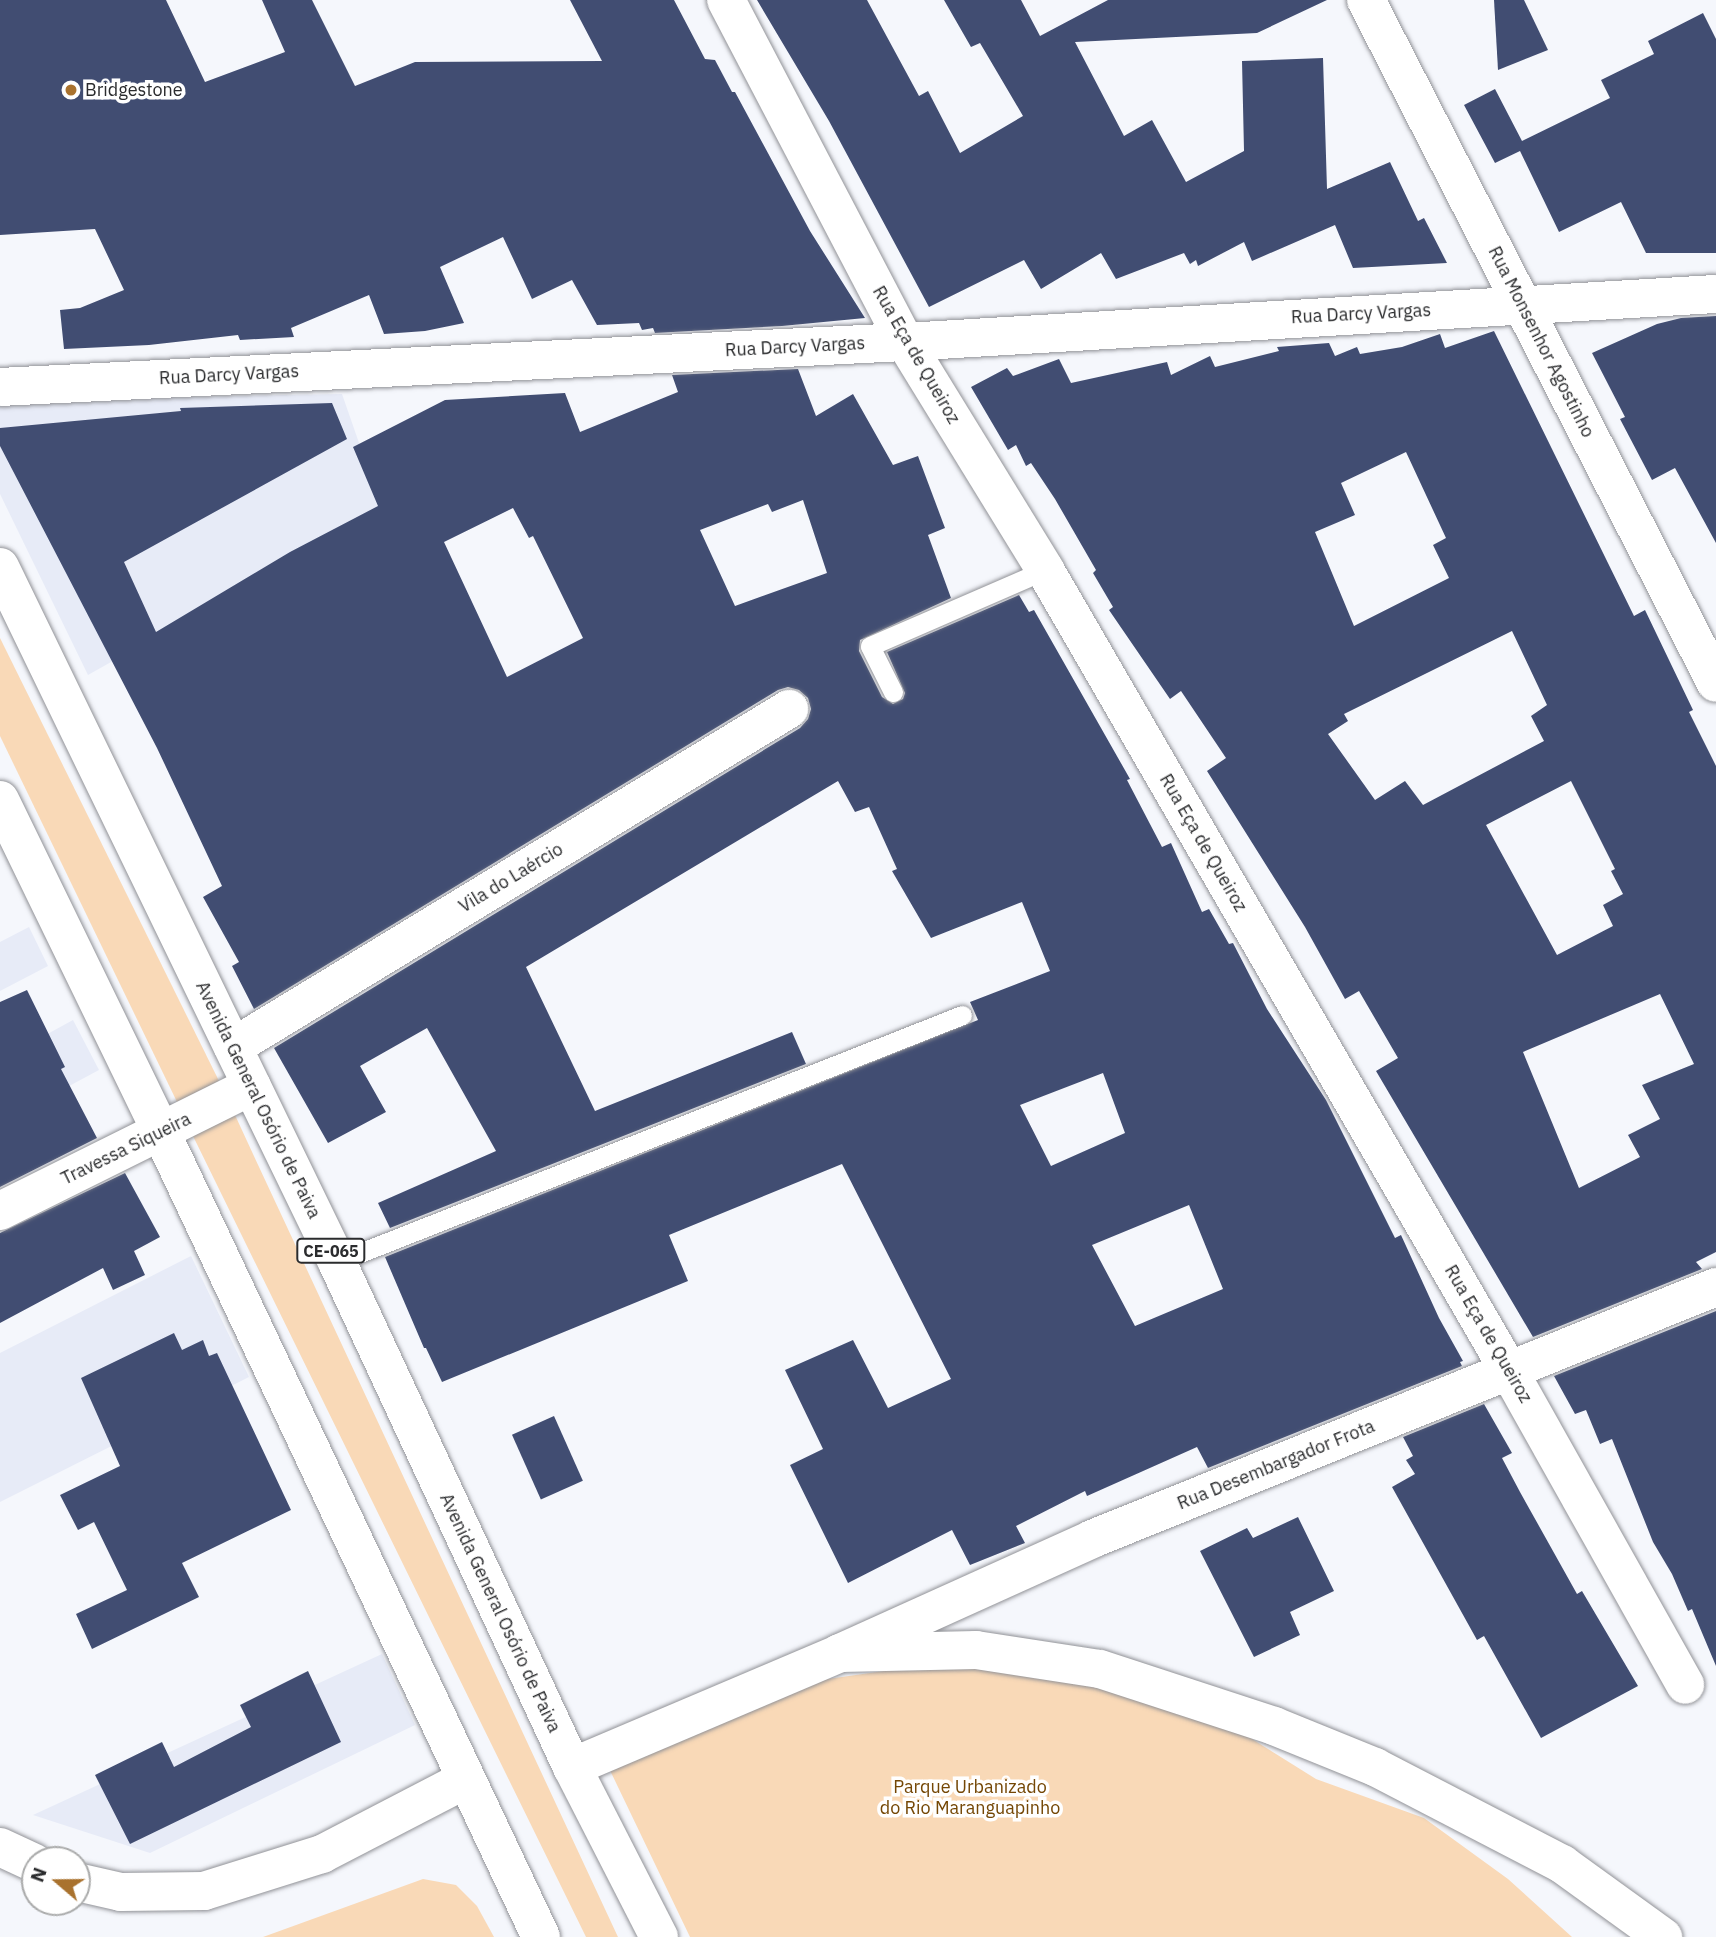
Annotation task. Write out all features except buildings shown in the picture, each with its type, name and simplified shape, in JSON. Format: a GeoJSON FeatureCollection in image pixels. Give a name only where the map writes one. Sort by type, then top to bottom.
{"type":"FeatureCollection","features":[{"type":"Feature","properties":{"kind":"street","name":"Rua Eça de Queiroz"},"geometry":{"type":"LineString","coordinates":[[726,0],[905,342],[1045,570],[1508,1368],[1685,1685]]}},
{"type":"Feature","properties":{"kind":"street","name":"Rua Monsenhor Agostinho"},"geometry":{"type":"LineString","coordinates":[[1366,0],[1716,683]]}},
{"type":"Feature","properties":{"kind":"street","name":"Rua Darcy Vargas"},"geometry":{"type":"LineString","coordinates":[[0,387],[905,342],[1716,294]]}},
{"type":"Feature","properties":{"kind":"street","name":"Avenida General Osório de Paiva"},"geometry":{"type":"LineString","coordinates":[[0,567],[337,1262],[572,1767],[659,1937]]}},
{"type":"Feature","properties":{"kind":"street","name":"Vila do Laércio"},"geometry":{"type":"LineString","coordinates":[[233,1047],[789,709]]}},
{"type":"Feature","properties":{"kind":"street"},"geometry":{"type":"LineString","coordinates":[[0,800],[161,1132],[541,1937]]}},
{"type":"Feature","properties":{"kind":"street","name":"Travessa Siqueira"},"geometry":{"type":"LineString","coordinates":[[0,1211],[252,1086]]}},
{"type":"Feature","properties":{"kind":"street","name":"Rua Desembargador Frota"},"geometry":{"type":"LineString","coordinates":[[572,1767],[840,1653],[1092,1539],[1508,1368],[1716,1287]]}},
{"type":"Feature","properties":{"kind":"street"},"geometry":{"type":"LineString","coordinates":[[840,1653],[976,1650],[1100,1669],[1274,1726],[1375,1767],[1562,1864],[1663,1937]]}},
{"type":"Feature","properties":{"kind":"street"},"geometry":{"type":"LineString","coordinates":[[91,1885],[121,1892],[204,1891],[323,1854],[465,1780]]}},
{"type":"Feature","properties":{"kind":"lane"},"geometry":{"type":"LineString","coordinates":[[893,692],[870,646],[1045,570]]}},
{"type":"Feature","properties":{"kind":"lane"},"geometry":{"type":"LineString","coordinates":[[337,1262],[962,1015]]}},
{"type":"Feature","properties":{"kind":"shaded area"},"geometry":{"type":"Polygon","coordinates":[[[342,394],[382,509],[88,675],[0,494],[0,400],[342,394]]]}},
{"type":"Feature","properties":{"kind":"shaded area"},"geometry":{"type":"Polygon","coordinates":[[[29,927],[48,966],[0,991],[0,942],[29,927]]]}},
{"type":"Feature","properties":{"kind":"shaded area"},"geometry":{"type":"Polygon","coordinates":[[[73,1020],[99,1070],[0,1123],[0,1060],[73,1020]]]}},
{"type":"Feature","properties":{"kind":"shaded area"},"geometry":{"type":"Polygon","coordinates":[[[191,1256],[249,1377],[0,1502],[0,1353],[191,1256]]]}},
{"type":"Feature","properties":{"kind":"shaded area"},"geometry":{"type":"Polygon","coordinates":[[[382,1654],[415,1725],[150,1853],[33,1815],[382,1654]]]}},
{"type":"Feature","properties":{"kind":"green space"},"geometry":{"type":"Polygon","coordinates":[[[0,638],[220,1083],[178,1104],[0,736],[0,638]]]}},
{"type":"Feature","properties":{"kind":"green space"},"geometry":{"type":"Polygon","coordinates":[[[235,1115],[618,1937],[586,1937],[193,1136],[235,1115]]]}},
{"type":"Feature","properties":{"kind":"green space","name":"Parque Urbanizado do Rio Maranguapinho"},"geometry":{"type":"Polygon","coordinates":[[[974,1658],[1132,1693],[1225,1722],[1316,1779],[1424,1818],[1508,1879],[1572,1937],[690,1937],[606,1762],[800,1683],[974,1658]]]}},
{"type":"Feature","properties":{"kind":"green space"},"geometry":{"type":"Polygon","coordinates":[[[423,1879],[456,1885],[477,1906],[494,1937],[263,1937],[423,1879]]]}},
{"type":"Feature","properties":{"kind":"place","name":"Bridgestone"},"geometry":{"type":"Point","coordinates":[71,90]}}]}
